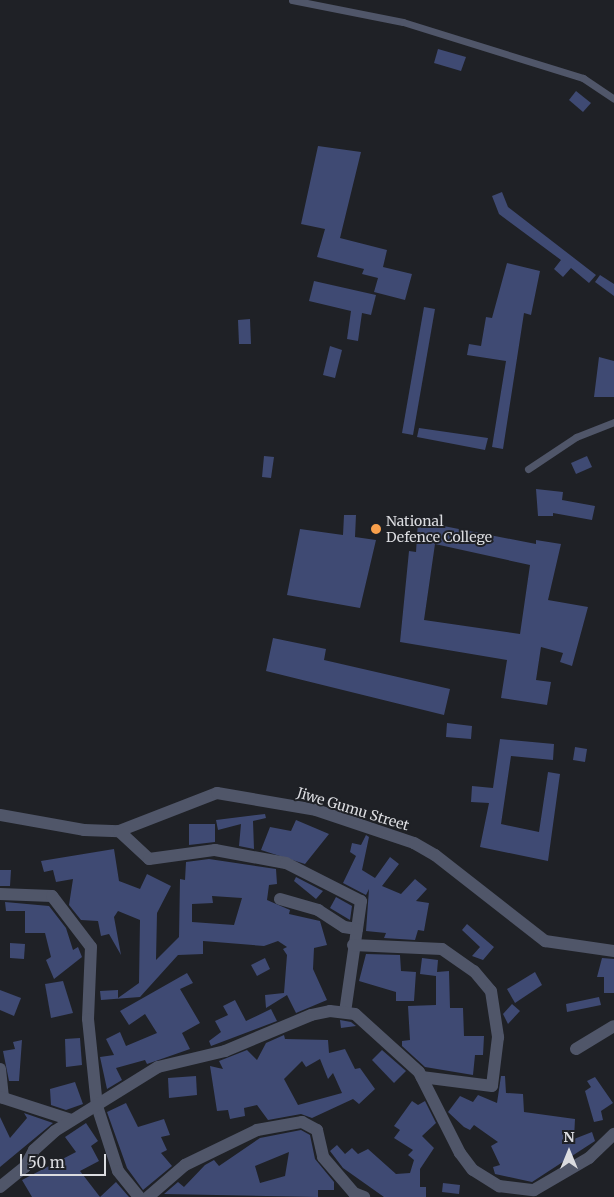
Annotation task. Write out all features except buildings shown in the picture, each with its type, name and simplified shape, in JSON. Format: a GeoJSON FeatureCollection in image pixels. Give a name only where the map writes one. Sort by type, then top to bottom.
{"type":"FeatureCollection","features":[{"type":"Feature","properties":{"kind":"street","name":"Jiwe Gumu Street"},"geometry":{"type":"LineString","coordinates":[[0,815],[84,830],[119,831],[217,793],[316,810],[414,844],[435,855],[545,941],[614,951]]}},
{"type":"Feature","properties":{"kind":"street"},"geometry":{"type":"LineString","coordinates":[[119,831],[149,859],[215,850],[286,863],[362,901],[353,946],[345,1012]]}},
{"type":"Feature","properties":{"kind":"street"},"geometry":{"type":"LineString","coordinates":[[0,894],[52,896],[91,947],[88,1020],[97,1106],[118,1171],[139,1197]]}},
{"type":"Feature","properties":{"kind":"street"},"geometry":{"type":"LineString","coordinates":[[280,899],[318,910],[344,927],[357,929]]}},
{"type":"Feature","properties":{"kind":"street"},"geometry":{"type":"LineString","coordinates":[[353,946],[442,950],[467,966],[491,991],[498,1038],[492,1086],[422,1077]]}},
{"type":"Feature","properties":{"kind":"street"},"geometry":{"type":"LineString","coordinates":[[2,1197],[0,1188],[71,1120],[97,1106],[158,1067],[225,1052],[311,1015],[345,1012],[355,1014],[422,1077],[460,1153],[473,1170],[499,1186],[534,1190],[589,1158],[614,1134]]}},
{"type":"Feature","properties":{"kind":"street"},"geometry":{"type":"LineString","coordinates":[[576,1049],[614,1026]]}},
{"type":"Feature","properties":{"kind":"street"},"geometry":{"type":"LineString","coordinates":[[0,1068],[1,1098],[71,1120]]}},
{"type":"Feature","properties":{"kind":"street"},"geometry":{"type":"LineString","coordinates":[[148,1197],[185,1166],[257,1130],[302,1122],[317,1130],[323,1157],[357,1196]]}},
{"type":"Feature","properties":{"kind":"lane"},"geometry":{"type":"LineString","coordinates":[[292,0],[403,22],[583,78],[614,99]]}},
{"type":"Feature","properties":{"kind":"lane"},"geometry":{"type":"LineString","coordinates":[[528,469],[576,438],[614,422]]}},
{"type":"Feature","properties":{"kind":"place","name":"National Defence College"},"geometry":{"type":"Point","coordinates":[376,529]}}]}
